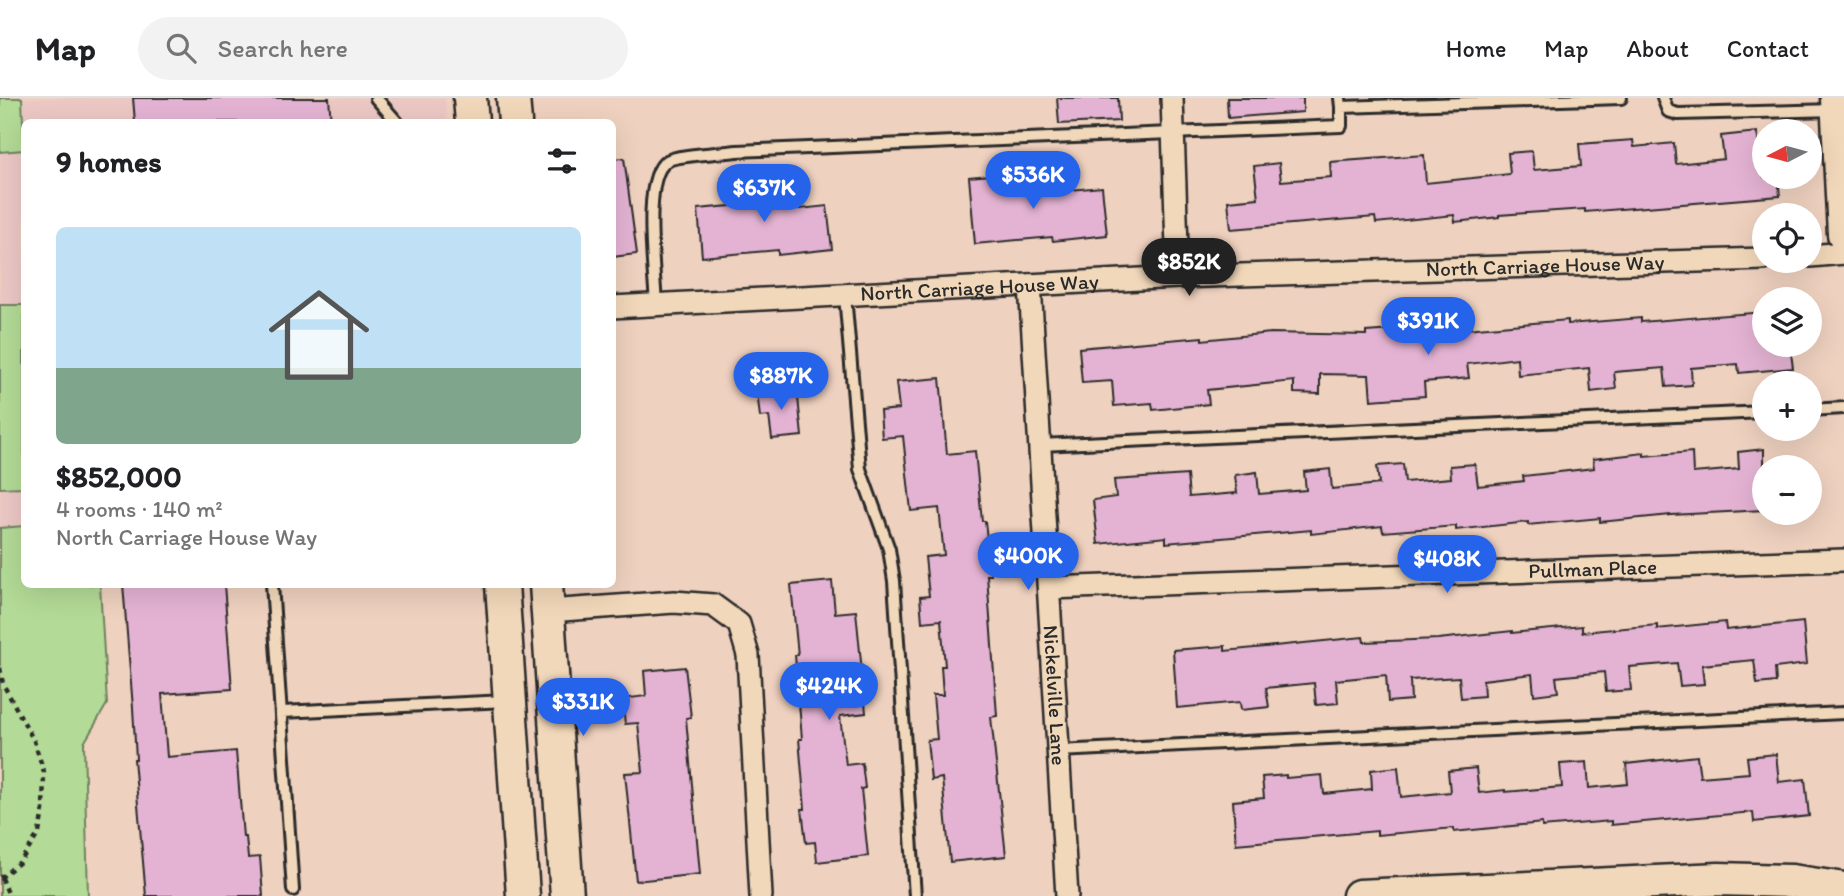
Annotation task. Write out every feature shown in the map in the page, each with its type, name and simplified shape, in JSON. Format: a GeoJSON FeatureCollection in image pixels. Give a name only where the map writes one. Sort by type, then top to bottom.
{"type":"FeatureCollection","features":[{"type":"Feature","properties":{"kind":"main road"},"geometry":{"type":"LineString","coordinates":[[470,98],[472,119]]}},
{"type":"Feature","properties":{"kind":"main road"},"geometry":{"type":"LineString","coordinates":[[513,98],[515,119]]}},
{"type":"Feature","properties":{"kind":"main road"},"geometry":{"type":"LineString","coordinates":[[1839,103],[1844,234]]}},
{"type":"Feature","properties":{"kind":"main road"},"geometry":{"type":"LineString","coordinates":[[502,588],[523,896]]}},
{"type":"Feature","properties":{"kind":"main road"},"geometry":{"type":"LineString","coordinates":[[547,598],[567,896]]}},
{"type":"Feature","properties":{"kind":"main road"},"geometry":{"type":"LineString","coordinates":[[1359,896],[1615,890],[1755,878],[1844,889]]}},
{"type":"Feature","properties":{"kind":"street"},"geometry":{"type":"LineString","coordinates":[[1172,98],[1178,277]]}},
{"type":"Feature","properties":{"kind":"street"},"geometry":{"type":"LineString","coordinates":[[1822,255],[1844,253]]}},
{"type":"Feature","properties":{"kind":"street","name":"North Carriage House Way"},"geometry":{"type":"LineString","coordinates":[[616,307],[1178,277],[1752,259]]}},
{"type":"Feature","properties":{"kind":"street","name":"Nickelville Lane"},"geometry":{"type":"LineString","coordinates":[[1030,285],[1067,896]]}},
{"type":"Feature","properties":{"kind":"street","name":"Pullman Place"},"geometry":{"type":"LineString","coordinates":[[1049,588],[1844,560]]}},
{"type":"Feature","properties":{"kind":"street"},"geometry":{"type":"LineString","coordinates":[[547,598],[713,605],[738,624],[748,655],[761,896]]}},
{"type":"Feature","properties":{"kind":"lane"},"geometry":{"type":"LineString","coordinates":[[376,98],[394,119]]}},
{"type":"Feature","properties":{"kind":"lane"},"geometry":{"type":"LineString","coordinates":[[656,305],[651,205],[653,184],[659,168],[668,160],[737,151],[1341,127],[1341,102],[1621,98]]}},
{"type":"Feature","properties":{"kind":"lane"},"geometry":{"type":"LineString","coordinates":[[1663,98],[1668,111],[1678,114],[1839,103]]}},
{"type":"Feature","properties":{"kind":"lane"},"geometry":{"type":"LineString","coordinates":[[845,295],[860,469],[889,549],[894,581],[915,896]]}},
{"type":"Feature","properties":{"kind":"lane"},"geometry":{"type":"LineString","coordinates":[[1822,409],[1844,408]]}},
{"type":"Feature","properties":{"kind":"lane"},"geometry":{"type":"LineString","coordinates":[[1040,446],[1752,413]]}},
{"type":"Feature","properties":{"kind":"lane"},"geometry":{"type":"LineString","coordinates":[[272,588],[293,890]]}},
{"type":"Feature","properties":{"kind":"lane"},"geometry":{"type":"LineString","coordinates":[[282,712],[510,701]]}},
{"type":"Feature","properties":{"kind":"lane"},"geometry":{"type":"LineString","coordinates":[[1058,751],[1844,713]]}},
{"type":"Feature","properties":{"kind":"path"},"geometry":{"type":"LineString","coordinates":[[0,668],[3,684],[34,741],[44,772],[43,810],[39,833],[20,862],[1,878],[9,896]]}},
{"type":"Feature","properties":{"kind":"shaded area"},"geometry":{"type":"Polygon","coordinates":[[[22,98],[445,98],[447,119],[23,119],[22,98]]]}},
{"type":"Feature","properties":{"kind":"shaded area"},"geometry":{"type":"Polygon","coordinates":[[[21,150],[21,526],[0,528],[0,152],[21,150]]]}},
{"type":"Feature","properties":{"kind":"green space"},"geometry":{"type":"Polygon","coordinates":[[[0,98],[22,98],[21,150],[0,152],[0,98]]]}},
{"type":"Feature","properties":{"kind":"green space"},"geometry":{"type":"Polygon","coordinates":[[[0,305],[21,305],[21,487],[0,488],[0,305]]]}},
{"type":"Feature","properties":{"kind":"green space"},"geometry":{"type":"Polygon","coordinates":[[[21,526],[21,588],[100,588],[107,704],[84,743],[88,896],[0,896],[0,528],[21,526]]]}},
{"type":"Feature","properties":{"kind":"building"},"geometry":{"type":"Polygon","coordinates":[[[133,98],[329,98],[331,119],[135,119],[133,98]]]}},
{"type":"Feature","properties":{"kind":"building"},"geometry":{"type":"Polygon","coordinates":[[[1057,98],[1118,98],[1119,121],[1059,124],[1057,98]]]}},
{"type":"Feature","properties":{"kind":"building"},"geometry":{"type":"Polygon","coordinates":[[[1227,98],[1303,98],[1303,112],[1228,118],[1227,98]]]}},
{"type":"Feature","properties":{"kind":"building"},"geometry":{"type":"Polygon","coordinates":[[[1752,133],[1752,189],[1779,189],[1780,196],[1585,212],[1585,209],[1499,215],[1455,222],[1454,215],[1376,223],[1375,217],[1231,229],[1228,201],[1258,198],[1254,166],[1279,163],[1281,181],[1331,177],[1330,162],[1424,155],[1426,183],[1510,174],[1508,153],[1532,151],[1534,170],[1581,166],[1579,144],[1633,140],[1634,147],[1674,143],[1676,164],[1724,159],[1721,136],[1752,133]]]}},
{"type":"Feature","properties":{"kind":"building"},"geometry":{"type":"Polygon","coordinates":[[[624,158],[637,254],[616,257],[616,159],[624,158]]]}},
{"type":"Feature","properties":{"kind":"building"},"geometry":{"type":"Polygon","coordinates":[[[1024,172],[1026,194],[1102,187],[1107,235],[1053,241],[1052,237],[975,244],[969,177],[1024,172]]]}},
{"type":"Feature","properties":{"kind":"building"},"geometry":{"type":"Polygon","coordinates":[[[797,185],[800,209],[827,206],[832,249],[778,255],[778,250],[702,257],[698,209],[730,206],[729,191],[797,185]]]}},
{"type":"Feature","properties":{"kind":"building"},"geometry":{"type":"Polygon","coordinates":[[[1752,313],[1752,357],[1792,357],[1793,368],[1739,373],[1738,364],[1691,368],[1692,385],[1666,387],[1664,368],[1614,372],[1616,389],[1591,392],[1589,368],[1518,375],[1517,358],[1467,364],[1469,378],[1424,382],[1425,396],[1371,400],[1369,375],[1320,374],[1320,394],[1294,393],[1294,381],[1207,390],[1209,404],[1153,410],[1152,403],[1114,406],[1112,381],[1082,383],[1079,348],[1271,333],[1366,335],[1366,332],[1420,328],[1420,333],[1568,320],[1568,324],[1641,318],[1641,322],[1752,313]]]}},
{"type":"Feature","properties":{"kind":"building"},"geometry":{"type":"Polygon","coordinates":[[[940,378],[947,454],[975,451],[982,521],[985,521],[991,575],[987,575],[997,716],[991,717],[1006,856],[950,862],[942,778],[931,780],[927,740],[937,739],[933,695],[943,695],[941,666],[945,666],[941,620],[922,622],[920,597],[929,596],[925,557],[944,555],[939,508],[911,511],[903,436],[882,438],[880,411],[899,409],[896,382],[940,378]]]}},
{"type":"Feature","properties":{"kind":"building"},"geometry":{"type":"Polygon","coordinates":[[[797,388],[802,436],[772,439],[769,416],[760,417],[757,392],[797,388]]]}},
{"type":"Feature","properties":{"kind":"building"},"geometry":{"type":"Polygon","coordinates":[[[1764,449],[1764,455],[1752,455],[1752,511],[1600,522],[1600,518],[1528,525],[1528,522],[1456,530],[1456,526],[1383,532],[1382,526],[1311,534],[1311,530],[1166,543],[1166,537],[1098,544],[1093,500],[1116,497],[1114,480],[1187,475],[1189,497],[1237,493],[1235,475],[1257,472],[1259,494],[1306,490],[1304,472],[1330,469],[1332,489],[1379,484],[1377,466],[1403,464],[1405,482],[1451,478],[1450,466],[1475,464],[1478,486],[1524,481],[1523,476],[1594,468],[1593,459],[1644,453],[1644,456],[1692,452],[1693,473],[1739,469],[1738,452],[1764,449]]]}},
{"type":"Feature","properties":{"kind":"building"},"geometry":{"type":"Polygon","coordinates":[[[832,581],[835,613],[856,611],[866,713],[840,716],[846,765],[862,763],[865,788],[861,789],[868,856],[817,862],[815,842],[806,843],[802,809],[805,809],[799,739],[802,739],[795,655],[798,655],[791,585],[832,581]]]}},
{"type":"Feature","properties":{"kind":"building"},"geometry":{"type":"Polygon","coordinates":[[[123,588],[224,588],[232,689],[162,694],[167,757],[236,751],[243,837],[246,837],[248,858],[260,857],[263,896],[146,896],[134,759],[133,708],[123,588]]]}},
{"type":"Feature","properties":{"kind":"building"},"geometry":{"type":"Polygon","coordinates":[[[1725,622],[1726,630],[1803,622],[1807,664],[1775,668],[1776,682],[1757,684],[1754,660],[1702,665],[1704,684],[1680,686],[1677,663],[1629,667],[1631,690],[1606,692],[1604,672],[1556,677],[1558,692],[1534,695],[1532,674],[1483,680],[1484,696],[1461,698],[1459,677],[1410,680],[1411,700],[1388,702],[1386,675],[1336,680],[1338,703],[1316,705],[1314,683],[1266,688],[1269,707],[1241,710],[1240,702],[1177,708],[1173,650],[1225,646],[1225,651],[1363,637],[1364,642],[1438,639],[1582,626],[1582,632],[1657,625],[1657,629],[1725,622]]]}},
{"type":"Feature","properties":{"kind":"building"},"geometry":{"type":"Polygon","coordinates":[[[685,667],[691,717],[686,718],[700,874],[636,881],[625,773],[643,772],[638,723],[625,724],[622,699],[646,696],[644,671],[685,667]]]}},
{"type":"Feature","properties":{"kind":"building"},"geometry":{"type":"Polygon","coordinates":[[[1776,754],[1779,782],[1805,779],[1809,816],[1754,822],[1753,812],[1611,825],[1611,821],[1542,827],[1542,823],[1454,832],[1454,828],[1377,835],[1377,831],[1236,844],[1233,801],[1264,798],[1262,777],[1322,775],[1324,794],[1372,789],[1371,770],[1398,767],[1401,797],[1450,792],[1448,771],[1476,768],[1479,793],[1505,792],[1562,787],[1560,764],[1587,762],[1589,788],[1628,784],[1626,764],[1697,756],[1700,777],[1749,773],[1747,757],[1776,754]]]}}]}
